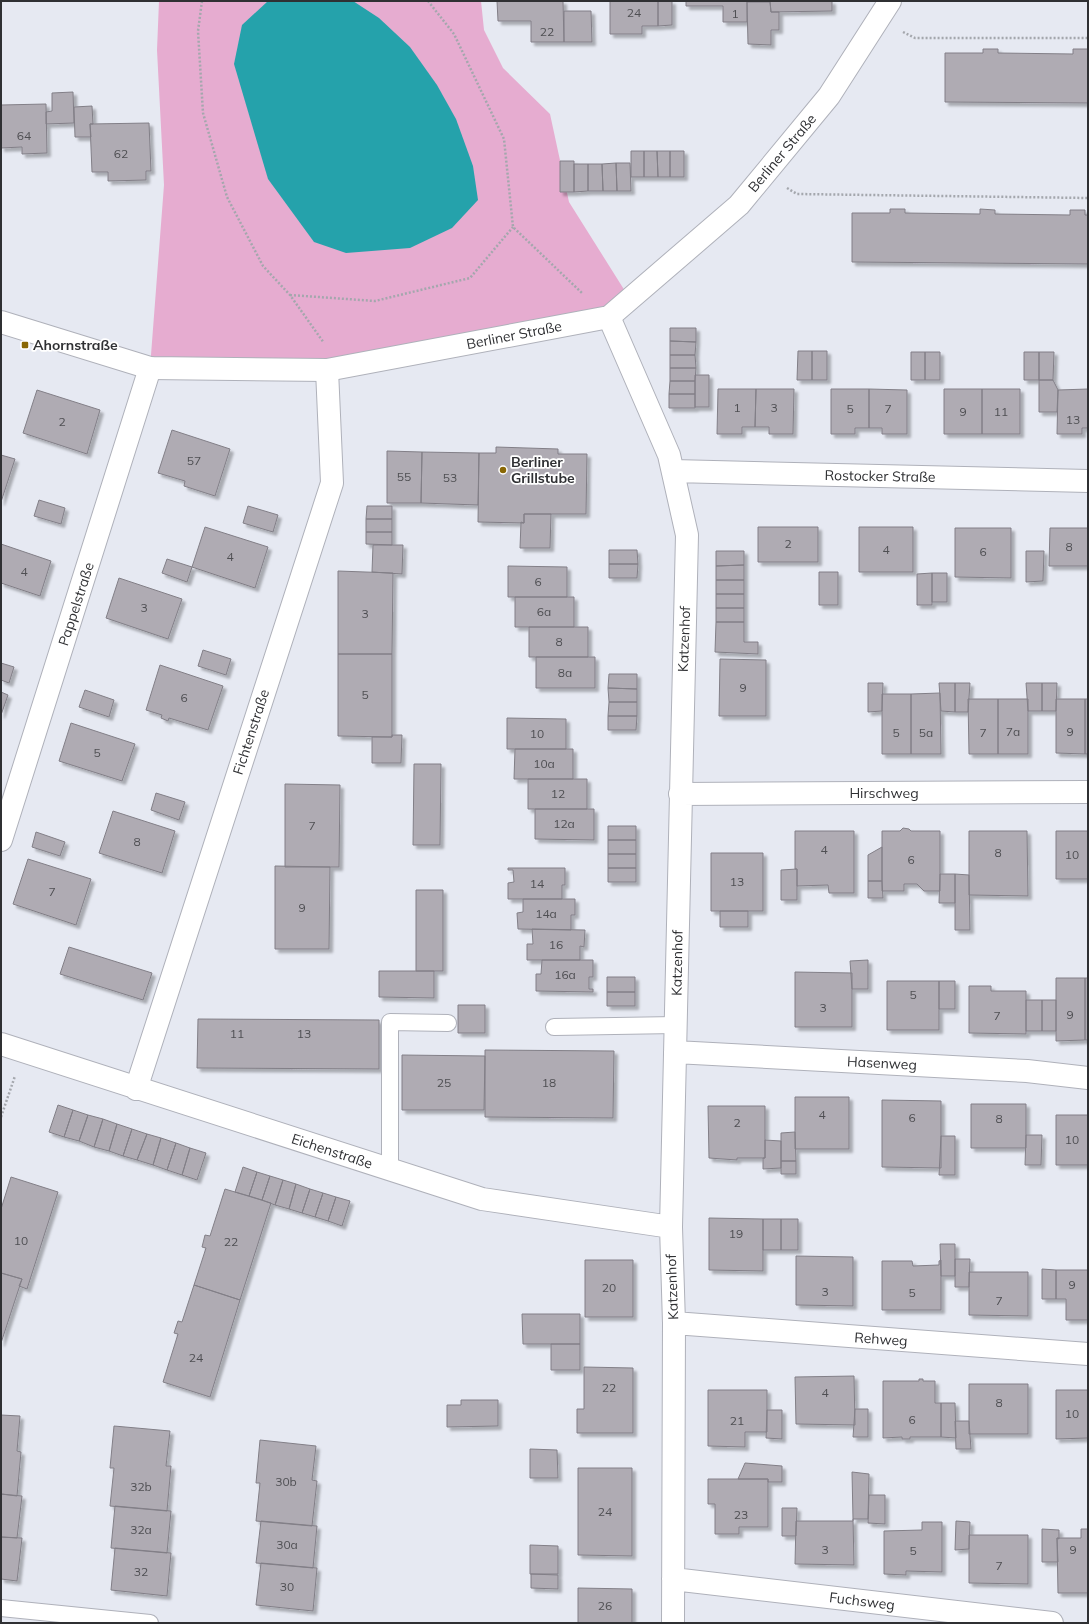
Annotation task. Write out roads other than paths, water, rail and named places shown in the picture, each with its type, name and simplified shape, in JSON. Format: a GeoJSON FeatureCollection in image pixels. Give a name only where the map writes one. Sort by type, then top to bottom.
{"type":"FeatureCollection","features":[{"type":"Feature","properties":{"kind":"street","name":"Berliner Straße"},"geometry":{"type":"LineString","coordinates":[[1,322],[150,368],[327,370],[609,317],[739,205],[829,96],[890,1]]}},
{"type":"Feature","properties":{"kind":"street","name":"Katzenhof"},"geometry":{"type":"LineString","coordinates":[[609,317],[669,455],[687,535],[671,1227],[674,1323],[673,1623]]}},
{"type":"Feature","properties":{"kind":"street","name":"Pappelstraße"},"geometry":{"type":"LineString","coordinates":[[1,840],[150,368]]}},
{"type":"Feature","properties":{"kind":"street","name":"Fichtenstraße"},"geometry":{"type":"LineString","coordinates":[[136,1088],[332,482],[327,370]]}},
{"type":"Feature","properties":{"kind":"street","name":"Rostocker Straße"},"geometry":{"type":"LineString","coordinates":[[673,471],[1088,481]]}},
{"type":"Feature","properties":{"kind":"street","name":"Hirschweg"},"geometry":{"type":"LineString","coordinates":[[680,794],[1088,792]]}},
{"type":"Feature","properties":{"kind":"street","name":"Eichenstraße"},"geometry":{"type":"LineString","coordinates":[[1,1044],[482,1199],[671,1227]]}},
{"type":"Feature","properties":{"kind":"street","name":"Hasenweg"},"geometry":{"type":"LineString","coordinates":[[675,1052],[1028,1071],[1088,1078]]}},
{"type":"Feature","properties":{"kind":"street","name":"Rehweg"},"geometry":{"type":"LineString","coordinates":[[674,1323],[1088,1354]]}},
{"type":"Feature","properties":{"kind":"street","name":"Fuchsweg"},"geometry":{"type":"LineString","coordinates":[[673,1579],[1052,1623]]}},
{"type":"Feature","properties":{"kind":"lane"},"geometry":{"type":"LineString","coordinates":[[390,1169],[390,1022],[448,1023]]}},
{"type":"Feature","properties":{"kind":"lane"},"geometry":{"type":"LineString","coordinates":[[554,1027],[676,1025]]}},
{"type":"Feature","properties":{"kind":"lane"},"geometry":{"type":"LineString","coordinates":[[1,1608],[150,1623]]}},
{"type":"Feature","properties":{"kind":"water"},"geometry":{"type":"Polygon","coordinates":[[[268,1],[353,1],[379,18],[410,47],[437,85],[456,119],[473,166],[478,200],[452,228],[410,248],[346,253],[314,242],[268,179],[234,64],[242,25],[268,1]]]}},
{"type":"Feature","properties":{"kind":"place","name":"Ahornstraße"},"geometry":{"type":"Point","coordinates":[25,345]}},
{"type":"Feature","properties":{"kind":"place","name":"Berliner Grillstube"},"geometry":{"type":"Point","coordinates":[503,470]}}]}
